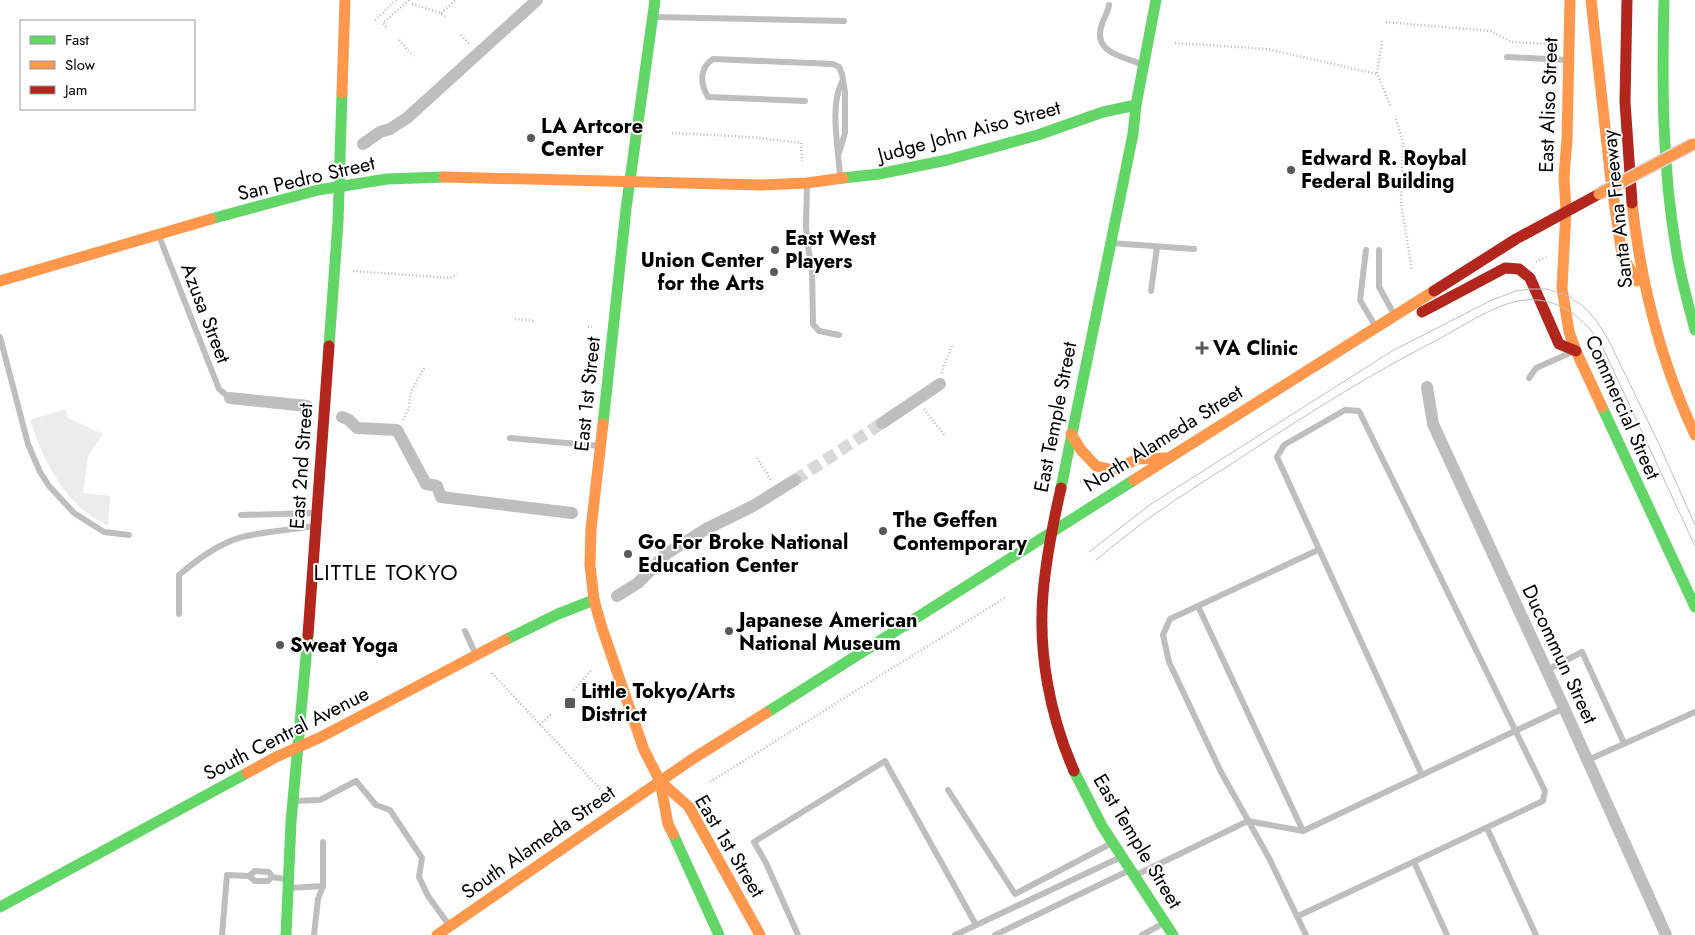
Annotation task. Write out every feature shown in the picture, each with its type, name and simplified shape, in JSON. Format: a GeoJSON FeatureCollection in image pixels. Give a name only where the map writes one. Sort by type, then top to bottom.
{"type":"FeatureCollection","features":[{"type":"Feature","properties":{"kind":"main road","name":"East 2nd Street"},"geometry":{"type":"LineString","coordinates":[[286,935],[287,884],[293,801],[302,710],[337,230],[345,0]]}},
{"type":"Feature","properties":{"kind":"main road","name":"East 1st Street"},"geometry":{"type":"LineString","coordinates":[[656,0],[630,182],[615,308],[602,446],[591,529],[590,565],[594,600],[602,628],[644,750],[660,781],[668,824],[719,935]]}},
{"type":"Feature","properties":{"kind":"main road","name":"East Temple Street"},"geometry":{"type":"LineString","coordinates":[[1156,0],[1136,105],[1133,134],[1044,572],[1042,616],[1045,669],[1055,712],[1070,761],[1093,810],[1173,935]]}},
{"type":"Feature","properties":{"kind":"main road","name":"East Aliso Street"},"geometry":{"type":"LineString","coordinates":[[1566,211],[1564,177],[1567,139],[1570,0]]}},
{"type":"Feature","properties":{"kind":"main road"},"geometry":{"type":"LineString","coordinates":[[1591,0],[1610,181],[1622,255],[1645,295]]}},
{"type":"Feature","properties":{"kind":"main road","name":"Santa Ana Freeway"},"geometry":{"type":"LineString","coordinates":[[1627,0],[1625,97],[1630,187],[1638,257],[1645,295],[1661,350],[1694,435]]}},
{"type":"Feature","properties":{"kind":"main road"},"geometry":{"type":"LineString","coordinates":[[1664,0],[1662,50],[1663,142],[1675,245],[1687,304],[1695,330]]}},
{"type":"Feature","properties":{"kind":"main road","name":"Judge John Aiso Street"},"geometry":{"type":"LineString","coordinates":[[630,182],[762,185],[807,183],[879,174],[947,160],[1038,135],[1103,112],[1136,105]]}},
{"type":"Feature","properties":{"kind":"main road","name":"North Alameda Street"},"geometry":{"type":"LineString","coordinates":[[660,781],[1052,530],[1516,239],[1694,144]]}},
{"type":"Feature","properties":{"kind":"main road","name":"San Pedro Street"},"geometry":{"type":"LineString","coordinates":[[0,281],[318,190],[387,179],[417,177],[630,182]]}},
{"type":"Feature","properties":{"kind":"main road","name":"Commercial Street"},"geometry":{"type":"LineString","coordinates":[[1566,211],[1562,288],[1566,316],[1576,351],[1695,607]]}},
{"type":"Feature","properties":{"kind":"main road"},"geometry":{"type":"LineString","coordinates":[[1398,313],[1420,313],[1505,268],[1519,269],[1530,278],[1559,344],[1576,351]]}},
{"type":"Feature","properties":{"kind":"main road"},"geometry":{"type":"LineString","coordinates":[[1071,434],[1081,450],[1096,466],[1113,470],[1138,459],[1167,458]]}},
{"type":"Feature","properties":{"kind":"main road","name":"South Central Avenue"},"geometry":{"type":"LineString","coordinates":[[0,907],[276,756],[321,737],[558,614],[594,600]]}},
{"type":"Feature","properties":{"kind":"main road","name":"East 1st Street"},"geometry":{"type":"LineString","coordinates":[[660,781],[689,807],[760,935]]}},
{"type":"Feature","properties":{"kind":"main road","name":"South Alameda Street"},"geometry":{"type":"LineString","coordinates":[[437,935],[660,781]]}},
{"type":"Feature","properties":{"kind":"street"},"geometry":{"type":"LineString","coordinates":[[363,144],[380,132],[390,129],[407,118],[537,0]]}},
{"type":"Feature","properties":{"kind":"street"},"geometry":{"type":"LineString","coordinates":[[882,422],[940,384]]}},
{"type":"Feature","properties":{"kind":"street","name":"Ducommun Street"},"geometry":{"type":"LineString","coordinates":[[1427,387],[1433,424],[1547,670],[1666,935]]}},
{"type":"Feature","properties":{"kind":"street"},"geometry":{"type":"LineString","coordinates":[[230,398],[307,406]]}},
{"type":"Feature","properties":{"kind":"street"},"geometry":{"type":"LineString","coordinates":[[342,417],[349,420],[357,428],[397,430],[426,484],[436,486],[441,497],[572,513]]}},
{"type":"Feature","properties":{"kind":"street"},"geometry":{"type":"LineString","coordinates":[[617,596],[638,583],[666,554],[706,529],[753,506],[795,480]]}},
{"type":"Feature","properties":{"kind":"lane"},"geometry":{"type":"LineString","coordinates":[[1109,5],[1102,23],[1099,40],[1109,51],[1144,65]]}},
{"type":"Feature","properties":{"kind":"lane"},"geometry":{"type":"LineString","coordinates":[[653,17],[844,21]]}},
{"type":"Feature","properties":{"kind":"lane"},"geometry":{"type":"LineString","coordinates":[[1507,57],[1568,60]]}},
{"type":"Feature","properties":{"kind":"lane"},"geometry":{"type":"LineString","coordinates":[[805,100],[708,97],[703,89],[703,70],[707,63],[713,59],[833,64],[839,68],[842,74],[842,82],[838,90],[835,133],[839,153],[840,179]]}},
{"type":"Feature","properties":{"kind":"lane"},"geometry":{"type":"LineString","coordinates":[[807,183],[806,226],[812,267],[813,324],[819,330],[839,335]]}},
{"type":"Feature","properties":{"kind":"lane","name":"Azusa Street"},"geometry":{"type":"LineString","coordinates":[[159,235],[219,389],[230,398]]}},
{"type":"Feature","properties":{"kind":"lane"},"geometry":{"type":"LineString","coordinates":[[1110,243],[1194,249]]}},
{"type":"Feature","properties":{"kind":"lane"},"geometry":{"type":"LineString","coordinates":[[1151,291],[1157,246]]}},
{"type":"Feature","properties":{"kind":"lane"},"geometry":{"type":"LineString","coordinates":[[1366,250],[1360,300],[1376,326]]}},
{"type":"Feature","properties":{"kind":"lane"},"geometry":{"type":"LineString","coordinates":[[1379,250],[1379,287],[1398,313]]}},
{"type":"Feature","properties":{"kind":"lane"},"geometry":{"type":"LineString","coordinates":[[0,337],[28,444],[40,472],[74,513],[104,532],[129,535]]}},
{"type":"Feature","properties":{"kind":"lane"},"geometry":{"type":"LineString","coordinates":[[1528,378],[1536,368],[1576,351]]}},
{"type":"Feature","properties":{"kind":"lane"},"geometry":{"type":"LineString","coordinates":[[1298,916],[1543,801],[1545,791],[1359,411],[1345,410],[1284,445],[1277,457],[1422,775]]}},
{"type":"Feature","properties":{"kind":"lane"},"geometry":{"type":"LineString","coordinates":[[510,438],[602,446]]}},
{"type":"Feature","properties":{"kind":"lane"},"geometry":{"type":"LineString","coordinates":[[241,515],[316,513]]}},
{"type":"Feature","properties":{"kind":"lane"},"geometry":{"type":"LineString","coordinates":[[179,614],[179,574],[204,554],[240,537],[284,529],[315,526]]}},
{"type":"Feature","properties":{"kind":"lane"},"geometry":{"type":"LineString","coordinates":[[1306,935],[1269,858],[1221,772],[1169,662],[1164,635],[1170,619],[1318,550]]}},
{"type":"Feature","properties":{"kind":"lane"},"geometry":{"type":"LineString","coordinates":[[1198,606],[1303,831]]}},
{"type":"Feature","properties":{"kind":"lane"},"geometry":{"type":"LineString","coordinates":[[466,631],[477,655]]}},
{"type":"Feature","properties":{"kind":"lane"},"geometry":{"type":"LineString","coordinates":[[1547,670],[1582,652],[1624,743]]}},
{"type":"Feature","properties":{"kind":"lane"},"geometry":{"type":"LineString","coordinates":[[995,935],[1248,821],[1303,831],[1564,708]]}},
{"type":"Feature","properties":{"kind":"lane"},"geometry":{"type":"LineString","coordinates":[[1588,760],[1695,712]]}},
{"type":"Feature","properties":{"kind":"lane"},"geometry":{"type":"LineString","coordinates":[[798,935],[766,863],[754,842],[885,761],[976,925]]}},
{"type":"Feature","properties":{"kind":"lane"},"geometry":{"type":"LineString","coordinates":[[293,801],[320,800],[356,781],[376,806],[390,810],[422,858],[419,877],[428,896],[450,926]]}},
{"type":"Feature","properties":{"kind":"lane"},"geometry":{"type":"LineString","coordinates":[[948,790],[1015,894],[1113,842]]}},
{"type":"Feature","properties":{"kind":"lane"},"geometry":{"type":"LineString","coordinates":[[1487,828],[1536,935]]}},
{"type":"Feature","properties":{"kind":"lane"},"geometry":{"type":"LineString","coordinates":[[314,935],[318,899],[323,886],[323,842]]}},
{"type":"Feature","properties":{"kind":"lane"},"geometry":{"type":"LineString","coordinates":[[955,935],[1122,856]]}},
{"type":"Feature","properties":{"kind":"lane"},"geometry":{"type":"LineString","coordinates":[[1414,862],[1447,935]]}},
{"type":"Feature","properties":{"kind":"lane"},"geometry":{"type":"LineString","coordinates":[[250,876],[255,871],[268,872],[272,878],[287,884],[323,886]]}},
{"type":"Feature","properties":{"kind":"lane"},"geometry":{"type":"LineString","coordinates":[[222,935],[227,875],[250,876],[255,881],[268,881],[272,878]]}},
{"type":"Feature","properties":{"kind":"lane"},"geometry":{"type":"LineString","coordinates":[[1142,935],[1165,923]]}},
{"type":"Feature","properties":{"kind":"path"},"geometry":{"type":"LineString","coordinates":[[375,20],[396,0]]}},
{"type":"Feature","properties":{"kind":"path"},"geometry":{"type":"LineString","coordinates":[[386,26],[383,23],[409,0]]}},
{"type":"Feature","properties":{"kind":"path"},"geometry":{"type":"LineString","coordinates":[[441,13],[456,0]]}},
{"type":"Feature","properties":{"kind":"path"},"geometry":{"type":"LineString","coordinates":[[412,4],[441,13],[446,18]]}},
{"type":"Feature","properties":{"kind":"path"},"geometry":{"type":"LineString","coordinates":[[1386,22],[1491,31],[1511,42],[1550,44]]}},
{"type":"Feature","properties":{"kind":"path"},"geometry":{"type":"LineString","coordinates":[[399,40],[413,56]]}},
{"type":"Feature","properties":{"kind":"path"},"geometry":{"type":"LineString","coordinates":[[1382,41],[1377,74],[1391,107]]}},
{"type":"Feature","properties":{"kind":"path"},"geometry":{"type":"LineString","coordinates":[[1175,43],[1268,49],[1377,74]]}},
{"type":"Feature","properties":{"kind":"path"},"geometry":{"type":"LineString","coordinates":[[1396,118],[1403,143],[1401,202],[1412,271]]}},
{"type":"Feature","properties":{"kind":"path"},"geometry":{"type":"LineString","coordinates":[[672,133],[751,137],[801,143],[802,161]]}},
{"type":"Feature","properties":{"kind":"path"},"geometry":{"type":"LineString","coordinates":[[1532,265],[1544,258],[1540,254]]}},
{"type":"Feature","properties":{"kind":"path"},"geometry":{"type":"LineString","coordinates":[[353,271],[450,278],[457,274]]}},
{"type":"Feature","properties":{"kind":"path"},"geometry":{"type":"LineString","coordinates":[[514,319],[534,321]]}},
{"type":"Feature","properties":{"kind":"path"},"geometry":{"type":"LineString","coordinates":[[940,384],[944,364],[952,345]]}},
{"type":"Feature","properties":{"kind":"path"},"geometry":{"type":"LineString","coordinates":[[397,430],[409,408],[411,392],[424,368]]}},
{"type":"Feature","properties":{"kind":"path"},"geometry":{"type":"LineString","coordinates":[[916,400],[945,436]]}},
{"type":"Feature","properties":{"kind":"path"},"geometry":{"type":"LineString","coordinates":[[757,458],[779,491]]}},
{"type":"Feature","properties":{"kind":"path"},"geometry":{"type":"LineString","coordinates":[[1080,482],[1085,481],[1088,485]]}},
{"type":"Feature","properties":{"kind":"path"},"geometry":{"type":"LineString","coordinates":[[710,782],[1006,597]]}},
{"type":"Feature","properties":{"kind":"path"},"geometry":{"type":"LineString","coordinates":[[574,690],[592,669]]}},
{"type":"Feature","properties":{"kind":"path"},"geometry":{"type":"LineString","coordinates":[[492,673],[603,792]]}},
{"type":"Feature","properties":{"kind":"path"},"geometry":{"type":"LineString","coordinates":[[540,725],[552,713]]}},
{"type":"Feature","properties":{"kind":"shaded area"},"geometry":{"type":"Polygon","coordinates":[[[65,409],[68,418],[103,434],[88,456],[83,493],[110,496],[108,526],[88,513],[66,492],[51,470],[34,432],[30,420],[65,409]]]}},
{"type":"Feature","properties":{"kind":"tunnel"},"geometry":{"type":"LineString","coordinates":[[795,480],[882,423]]}},
{"type":"Feature","properties":{"kind":"tram line"},"geometry":{"type":"LineString","coordinates":[[1089,552],[1151,504],[1392,351],[1492,300],[1516,291],[1530,289],[1547,289],[1568,296],[1584,307],[1596,320],[1608,339],[1660,446],[1695,525]]}},
{"type":"Feature","properties":{"kind":"tram line"},"geometry":{"type":"LineString","coordinates":[[1096,560],[1164,508],[1344,392],[1481,315],[1503,305],[1525,300],[1549,302],[1560,306],[1580,319],[1602,346],[1695,546]]}},
{"type":"Feature","properties":{"kind":"traffic: fast"},"geometry":{"type":"LineString","coordinates":[[603,424],[626,209],[655,0]]}},
{"type":"Feature","properties":{"kind":"traffic: fast"},"geometry":{"type":"LineString","coordinates":[[1061,488],[1133,134],[1136,105],[1156,0]]}},
{"type":"Feature","properties":{"kind":"traffic: fast"},"geometry":{"type":"LineString","coordinates":[[1664,0],[1663,93],[1668,186],[1678,258],[1695,330]]}},
{"type":"Feature","properties":{"kind":"traffic: fast"},"geometry":{"type":"LineString","coordinates":[[329,346],[338,222],[342,93]]}},
{"type":"Feature","properties":{"kind":"traffic: fast"},"geometry":{"type":"LineString","coordinates":[[843,178],[879,174],[947,160],[1038,135],[1103,112],[1136,105]]}},
{"type":"Feature","properties":{"kind":"traffic: fast"},"geometry":{"type":"LineString","coordinates":[[211,219],[318,190],[387,179],[444,177]]}},
{"type":"Feature","properties":{"kind":"traffic: fast"},"geometry":{"type":"LineString","coordinates":[[1602,407],[1695,607]]}},
{"type":"Feature","properties":{"kind":"traffic: fast"},"geometry":{"type":"LineString","coordinates":[[766,713],[1134,480]]}},
{"type":"Feature","properties":{"kind":"traffic: fast"},"geometry":{"type":"LineString","coordinates":[[505,640],[558,614],[594,600]]}},
{"type":"Feature","properties":{"kind":"traffic: fast"},"geometry":{"type":"LineString","coordinates":[[286,935],[291,822],[308,635]]}},
{"type":"Feature","properties":{"kind":"traffic: fast"},"geometry":{"type":"LineString","coordinates":[[1074,771],[1102,826],[1173,935]]}},
{"type":"Feature","properties":{"kind":"traffic: fast"},"geometry":{"type":"LineString","coordinates":[[0,907],[247,773]]}},
{"type":"Feature","properties":{"kind":"traffic: fast"},"geometry":{"type":"LineString","coordinates":[[673,834],[719,935]]}},
{"type":"Feature","properties":{"kind":"traffic: slow"},"geometry":{"type":"LineString","coordinates":[[342,93],[345,0]]}},
{"type":"Feature","properties":{"kind":"traffic: slow"},"geometry":{"type":"LineString","coordinates":[[1570,0],[1567,139],[1564,177],[1566,211],[1562,288],[1569,332],[1602,407]]}},
{"type":"Feature","properties":{"kind":"traffic: slow"},"geometry":{"type":"LineString","coordinates":[[1591,0],[1611,181],[1622,255],[1637,281]]}},
{"type":"Feature","properties":{"kind":"traffic: slow"},"geometry":{"type":"LineString","coordinates":[[1599,194],[1693,144]]}},
{"type":"Feature","properties":{"kind":"traffic: slow"},"geometry":{"type":"LineString","coordinates":[[444,177],[761,185],[807,183],[843,178]]}},
{"type":"Feature","properties":{"kind":"traffic: slow"},"geometry":{"type":"LineString","coordinates":[[1632,203],[1641,263],[1654,322],[1672,379],[1695,435]]}},
{"type":"Feature","properties":{"kind":"traffic: slow"},"geometry":{"type":"LineString","coordinates":[[0,281],[211,219]]}},
{"type":"Feature","properties":{"kind":"traffic: slow"},"geometry":{"type":"LineString","coordinates":[[1134,480],[1434,291]]}},
{"type":"Feature","properties":{"kind":"traffic: slow"},"geometry":{"type":"LineString","coordinates":[[603,424],[591,529],[590,565],[594,600],[644,750],[660,781],[668,824],[673,834]]}},
{"type":"Feature","properties":{"kind":"traffic: slow"},"geometry":{"type":"LineString","coordinates":[[1071,434],[1081,450],[1096,466],[1113,470],[1138,459],[1165,458]]}},
{"type":"Feature","properties":{"kind":"traffic: slow"},"geometry":{"type":"LineString","coordinates":[[247,773],[276,757],[321,737],[505,640]]}},
{"type":"Feature","properties":{"kind":"traffic: slow"},"geometry":{"type":"LineString","coordinates":[[437,935],[691,760],[766,713]]}},
{"type":"Feature","properties":{"kind":"traffic: slow"},"geometry":{"type":"LineString","coordinates":[[660,781],[689,807],[760,935]]}},
{"type":"Feature","properties":{"kind":"traffic: jam"},"geometry":{"type":"LineString","coordinates":[[1627,0],[1625,102],[1632,203]]}},
{"type":"Feature","properties":{"kind":"traffic: jam"},"geometry":{"type":"LineString","coordinates":[[1434,291],[1516,239],[1599,194]]}},
{"type":"Feature","properties":{"kind":"traffic: jam"},"geometry":{"type":"LineString","coordinates":[[1422,312],[1505,268],[1519,269],[1530,278],[1559,344],[1576,351]]}},
{"type":"Feature","properties":{"kind":"traffic: jam"},"geometry":{"type":"LineString","coordinates":[[308,635],[329,346]]}},
{"type":"Feature","properties":{"kind":"traffic: jam"},"geometry":{"type":"LineString","coordinates":[[1061,488],[1044,581],[1042,639],[1052,707],[1074,771]]}},
{"type":"Feature","properties":{"kind":"place","name":"LA Artcore Center"},"geometry":{"type":"Point","coordinates":[531,138]}},
{"type":"Feature","properties":{"kind":"place","name":"Edward R. Roybal Federal Building"},"geometry":{"type":"Point","coordinates":[1291,170]}},
{"type":"Feature","properties":{"kind":"place","name":"East West Players"},"geometry":{"type":"Point","coordinates":[775,250]}},
{"type":"Feature","properties":{"kind":"place","name":"Union Center for the Arts"},"geometry":{"type":"Point","coordinates":[774,272]}},
{"type":"Feature","properties":{"kind":"place","name":"VA Clinic"},"geometry":{"type":"Point","coordinates":[1202,348]}},
{"type":"Feature","properties":{"kind":"place","name":"The Geffen Contemporary"},"geometry":{"type":"Point","coordinates":[883,531]}},
{"type":"Feature","properties":{"kind":"place","name":"Go For Broke National Education Center"},"geometry":{"type":"Point","coordinates":[628,554]}},
{"type":"Feature","properties":{"kind":"place","name":"Japanese American National Museum"},"geometry":{"type":"Point","coordinates":[729,631]}},
{"type":"Feature","properties":{"kind":"place","name":"Sweat Yoga"},"geometry":{"type":"Point","coordinates":[280,645]}},
{"type":"Feature","properties":{"kind":"place","name":"Little Tokyo/Arts District"},"geometry":{"type":"Point","coordinates":[570,703]}},
{"type":"Feature","properties":{"kind":"district","name":"LITTLE TOKYO"},"geometry":{"type":"Point","coordinates":[386,572]}}]}
